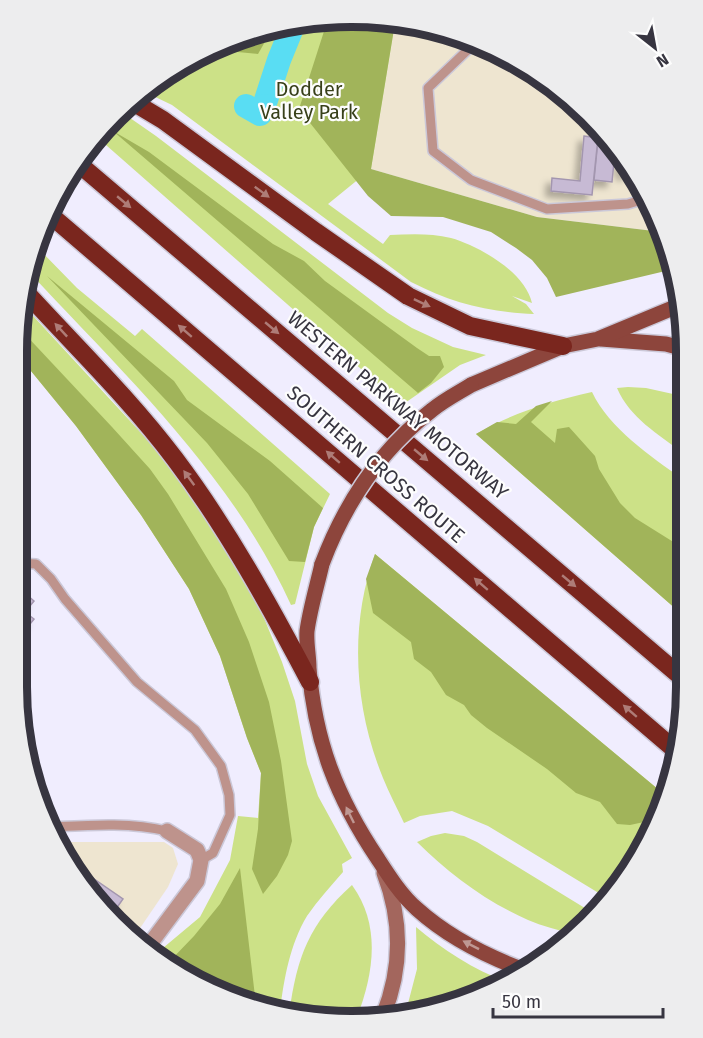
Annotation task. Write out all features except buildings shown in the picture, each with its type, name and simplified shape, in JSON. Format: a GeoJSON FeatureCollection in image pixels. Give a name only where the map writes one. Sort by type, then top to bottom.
{"type":"FeatureCollection","features":[{"type":"Feature","properties":{"kind":"highway"},"geometry":{"type":"LineString","coordinates":[[140,106],[163,120],[408,296],[470,326],[563,346]]}},
{"type":"Feature","properties":{"kind":"highway","name":"WESTERN PARKWAY MOTORWAY"},"geometry":{"type":"LineString","coordinates":[[84,168],[676,672]]}},
{"type":"Feature","properties":{"kind":"highway","name":"SOUTHERN CROSS ROUTE"},"geometry":{"type":"LineString","coordinates":[[55,219],[671,746]]}},
{"type":"Feature","properties":{"kind":"highway"},"geometry":{"type":"LineString","coordinates":[[32,298],[127,402],[174,457],[204,498],[310,682]]}},
{"type":"Feature","properties":{"kind":"main road"},"geometry":{"type":"LineString","coordinates":[[516,967],[459,940],[418,910],[400,890],[357,828],[333,779],[318,731],[310,682],[307,632],[322,564],[349,504],[370,473],[397,440],[434,408],[471,386],[563,346],[598,339],[673,308]]}},
{"type":"Feature","properties":{"kind":"main road"},"geometry":{"type":"LineString","coordinates":[[598,339],[676,347]]}},
{"type":"Feature","properties":{"kind":"main road"},"geometry":{"type":"LineString","coordinates":[[381,864],[393,895],[399,946],[385,1009]]}},
{"type":"Feature","properties":{"kind":"street"},"geometry":{"type":"LineString","coordinates":[[152,942],[197,881],[201,860],[197,850],[167,831]]}},
{"type":"Feature","properties":{"kind":"lane"},"geometry":{"type":"LineString","coordinates":[[469,49],[428,88],[433,151],[471,180],[547,209],[628,204],[639,201]]}},
{"type":"Feature","properties":{"kind":"lane"},"geometry":{"type":"LineString","coordinates":[[27,564],[36,564],[51,579],[65,599],[137,682],[195,730],[221,766],[229,795],[230,815],[213,853],[201,860]]}},
{"type":"Feature","properties":{"kind":"lane"},"geometry":{"type":"LineString","coordinates":[[59,827],[98,825],[154,828],[167,831]]}},
{"type":"Feature","properties":{"kind":"shaded area"},"geometry":{"type":"Polygon","coordinates":[[[394,30],[415,33],[456,44],[495,60],[549,94],[581,122],[609,154],[633,189],[653,231],[537,217],[371,169],[394,30]]]}},
{"type":"Feature","properties":{"kind":"shaded area"},"geometry":{"type":"Polygon","coordinates":[[[66,842],[164,842],[173,848],[178,864],[168,887],[138,930],[122,916],[94,884],[66,842]]]}},
{"type":"Feature","properties":{"kind":"green space","name":"Dodder Valley Park"},"geometry":{"type":"Polygon","coordinates":[[[352,27],[394,30],[371,169],[328,204],[383,244],[390,235],[420,234],[451,238],[474,247],[499,262],[520,281],[532,303],[512,296],[526,304],[534,314],[485,309],[441,296],[411,282],[172,105],[152,96],[189,70],[247,44],[309,30],[352,27]]]}},
{"type":"Feature","properties":{"kind":"green space"},"geometry":{"type":"Polygon","coordinates":[[[352,27],[394,30],[371,169],[537,217],[653,231],[666,271],[556,297],[547,278],[532,260],[491,232],[443,217],[391,216],[368,196],[299,109],[325,28],[352,27]]]}},
{"type":"Feature","properties":{"kind":"green space"},"geometry":{"type":"Polygon","coordinates":[[[267,38],[258,54],[229,51],[267,38]]]}},
{"type":"Feature","properties":{"kind":"green space"},"geometry":{"type":"Polygon","coordinates":[[[128,117],[156,136],[388,313],[412,328],[453,347],[486,355],[460,365],[402,405],[104,143],[122,122],[128,117]]]}},
{"type":"Feature","properties":{"kind":"green space"},"geometry":{"type":"Polygon","coordinates":[[[114,132],[149,152],[273,244],[304,261],[325,281],[417,348],[429,356],[440,356],[444,367],[431,383],[418,393],[114,132]]]}},
{"type":"Feature","properties":{"kind":"green space"},"geometry":{"type":"Polygon","coordinates":[[[42,253],[77,288],[135,336],[142,329],[330,494],[314,527],[295,604],[291,605],[267,558],[239,512],[207,469],[138,388],[35,279],[42,253]]]}},
{"type":"Feature","properties":{"kind":"green space"},"geometry":{"type":"Polygon","coordinates":[[[47,276],[174,381],[187,400],[270,461],[323,508],[314,527],[305,562],[289,561],[248,494],[207,443],[47,276]]]}},
{"type":"Feature","properties":{"kind":"green space"},"geometry":{"type":"Polygon","coordinates":[[[30,312],[179,474],[231,553],[264,618],[282,662],[295,701],[307,764],[318,796],[352,858],[342,864],[343,872],[316,904],[301,927],[289,962],[281,1003],[247,994],[208,978],[162,950],[200,917],[230,860],[238,816],[258,818],[261,773],[220,656],[189,589],[141,515],[76,426],[27,366],[30,312]]]}},
{"type":"Feature","properties":{"kind":"green space"},"geometry":{"type":"Polygon","coordinates":[[[28,337],[150,469],[168,494],[226,589],[249,642],[269,702],[281,761],[292,841],[288,855],[277,876],[263,894],[252,869],[258,829],[261,773],[220,656],[189,589],[141,515],[76,426],[27,366],[28,337]]]}},
{"type":"Feature","properties":{"kind":"green space"},"geometry":{"type":"Polygon","coordinates":[[[617,388],[646,388],[676,395],[676,448],[637,417],[617,388]]]}},
{"type":"Feature","properties":{"kind":"green space"},"geometry":{"type":"Polygon","coordinates":[[[592,392],[599,405],[620,430],[676,474],[676,609],[476,434],[532,408],[592,392]]]}},
{"type":"Feature","properties":{"kind":"green space"},"geometry":{"type":"Polygon","coordinates":[[[552,401],[531,422],[555,443],[557,429],[569,427],[595,456],[599,469],[620,503],[635,518],[676,544],[676,609],[476,434],[497,422],[516,424],[536,406],[552,401]]]}},
{"type":"Feature","properties":{"kind":"green space"},"geometry":{"type":"Polygon","coordinates":[[[375,554],[659,790],[625,861],[601,893],[488,826],[452,811],[420,816],[404,823],[385,784],[373,751],[361,695],[358,638],[367,581],[375,554]]]}},
{"type":"Feature","properties":{"kind":"green space"},"geometry":{"type":"Polygon","coordinates":[[[375,554],[659,790],[644,822],[630,825],[617,824],[600,802],[576,793],[547,769],[487,728],[471,715],[464,705],[446,695],[431,672],[414,659],[411,642],[373,613],[366,579],[375,554]]]}},
{"type":"Feature","properties":{"kind":"green space"},"geometry":{"type":"Polygon","coordinates":[[[445,833],[464,836],[477,842],[587,909],[564,931],[513,913],[469,886],[417,842],[445,833]]]}},
{"type":"Feature","properties":{"kind":"green space"},"geometry":{"type":"Polygon","coordinates":[[[240,868],[255,996],[208,978],[173,958],[220,904],[240,868]]]}},
{"type":"Feature","properties":{"kind":"green space"},"geometry":{"type":"Polygon","coordinates":[[[352,885],[361,900],[371,933],[371,966],[359,1011],[290,1005],[296,975],[307,942],[325,913],[352,885]]]}},
{"type":"Feature","properties":{"kind":"green space"},"geometry":{"type":"Polygon","coordinates":[[[416,927],[459,958],[497,977],[456,994],[407,1006],[417,969],[416,927]]]}},
{"type":"Feature","properties":{"kind":"waterway"},"geometry":{"type":"LineString","coordinates":[[266,100],[290,33]]}},
{"type":"Feature","properties":{"kind":"waterway"},"geometry":{"type":"LineString","coordinates":[[246,106],[260,114],[264,106]]}}]}
